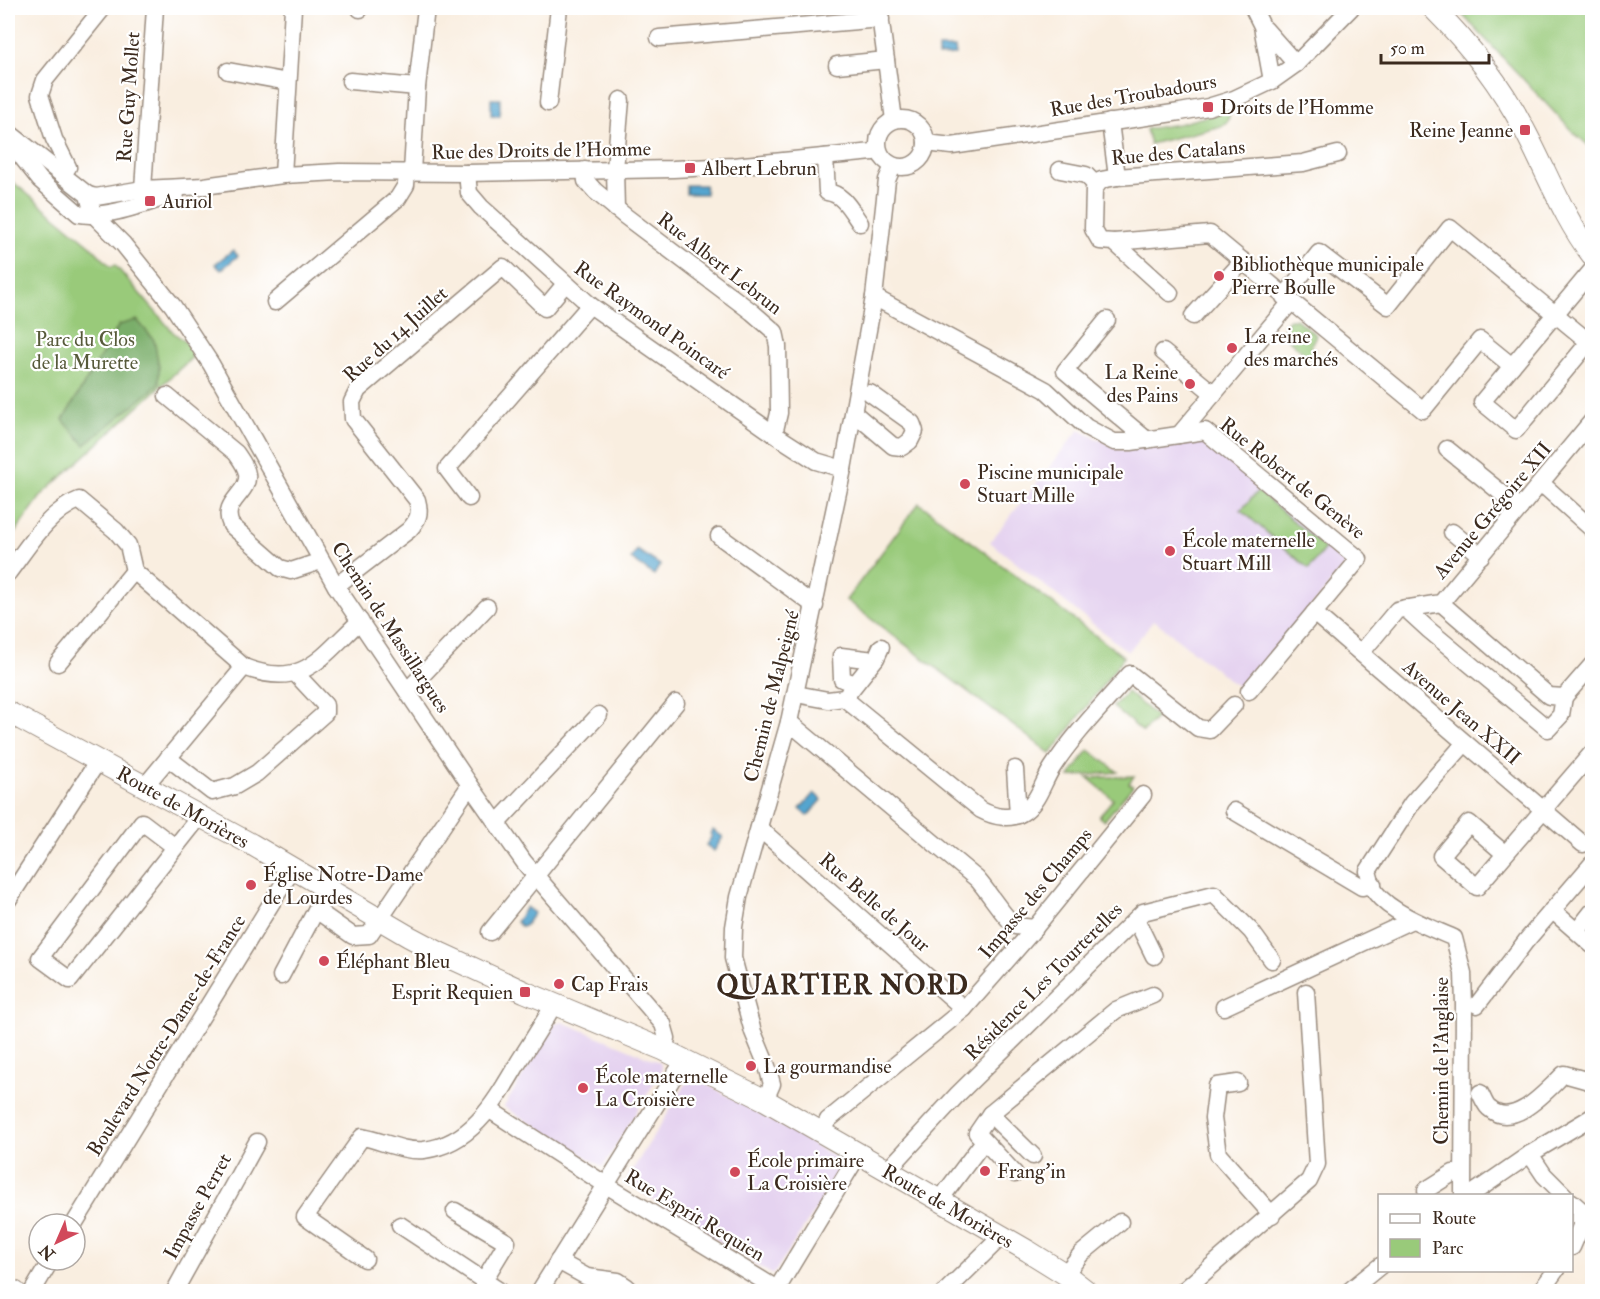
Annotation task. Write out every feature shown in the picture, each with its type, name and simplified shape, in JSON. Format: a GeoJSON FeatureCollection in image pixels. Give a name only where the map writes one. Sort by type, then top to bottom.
{"type":"FeatureCollection","features":[{"type":"Feature","properties":{"kind":"main road"},"geometry":{"type":"LineString","coordinates":[[1433,8],[1484,69],[1514,111],[1563,211],[1593,255]]}},
{"type":"Feature","properties":{"kind":"main road","name":"Route de Morières"},"geometry":{"type":"LineString","coordinates":[[8,712],[294,868],[380,920],[468,966],[664,1050],[765,1100],[1065,1274],[1084,1290]]}},
{"type":"Feature","properties":{"kind":"main road"},"geometry":{"type":"LineString","coordinates":[[8,1289],[15,1292]]}},
{"type":"Feature","properties":{"kind":"street"},"geometry":{"type":"LineString","coordinates":[[63,174],[68,167],[54,139],[40,94],[45,80],[104,8]]}},
{"type":"Feature","properties":{"kind":"street","name":"Rue Guy Mollet"},"geometry":{"type":"LineString","coordinates":[[143,189],[155,8]]}},
{"type":"Feature","properties":{"kind":"street"},"geometry":{"type":"LineString","coordinates":[[282,175],[293,8]]}},
{"type":"Feature","properties":{"kind":"street"},"geometry":{"type":"LineString","coordinates":[[275,302],[398,198],[406,185],[426,8]]}},
{"type":"Feature","properties":{"kind":"street"},"geometry":{"type":"LineString","coordinates":[[548,103],[559,8]]}},
{"type":"Feature","properties":{"kind":"street"},"geometry":{"type":"LineString","coordinates":[[1253,8],[1263,26],[1296,64]]}},
{"type":"Feature","properties":{"kind":"street","name":"Rue des Troubadours"},"geometry":{"type":"LineString","coordinates":[[926,143],[951,146],[1208,107],[1255,91],[1272,81],[1296,64],[1352,8]]}},
{"type":"Feature","properties":{"kind":"street"},"geometry":{"type":"LineString","coordinates":[[659,38],[880,13],[894,120]]}},
{"type":"Feature","properties":{"kind":"street"},"geometry":{"type":"LineString","coordinates":[[1263,26],[1272,81]]}},
{"type":"Feature","properties":{"kind":"street"},"geometry":{"type":"LineString","coordinates":[[837,65],[886,60]]}},
{"type":"Feature","properties":{"kind":"street"},"geometry":{"type":"LineString","coordinates":[[228,71],[288,82]]}},
{"type":"Feature","properties":{"kind":"street"},"geometry":{"type":"LineString","coordinates":[[350,81],[417,87]]}},
{"type":"Feature","properties":{"kind":"street"},"geometry":{"type":"LineString","coordinates":[[616,209],[615,170],[621,100]]}},
{"type":"Feature","properties":{"kind":"street"},"geometry":{"type":"LineString","coordinates":[[909,119],[922,128],[926,143],[922,156],[913,165],[900,167],[893,166],[881,156],[878,149],[878,137],[884,126],[894,120],[909,119]]}},
{"type":"Feature","properties":{"kind":"street"},"geometry":{"type":"LineString","coordinates":[[1110,122],[1117,177]]}},
{"type":"Feature","properties":{"kind":"street"},"geometry":{"type":"LineString","coordinates":[[8,132],[88,195],[93,214]]}},
{"type":"Feature","properties":{"kind":"street","name":"Chemin de Massillargues"},"geometry":{"type":"LineString","coordinates":[[8,139],[40,180],[68,206],[79,214],[93,214],[123,244],[173,306],[211,364],[336,586],[470,785],[536,876],[663,1024],[667,1038],[664,1050]]}},
{"type":"Feature","properties":{"kind":"street","name":"Rue des Droits de l'Homme"},"geometry":{"type":"LineString","coordinates":[[88,195],[96,197],[143,189],[204,186],[282,175],[339,171],[467,173],[733,166],[873,152],[878,149]]}},
{"type":"Feature","properties":{"kind":"street","name":"Rue des Catalans"},"geometry":{"type":"LineString","coordinates":[[1114,242],[1100,241],[1093,230],[1094,189],[1101,180],[1303,163],[1338,154]]}},
{"type":"Feature","properties":{"kind":"street"},"geometry":{"type":"LineString","coordinates":[[825,157],[827,192],[835,193],[846,203],[860,223]]}},
{"type":"Feature","properties":{"kind":"street","name":"Chemin de Malpeigné"},"geometry":{"type":"LineString","coordinates":[[765,1100],[772,1084],[753,1032],[732,958],[739,897],[789,722],[815,606],[854,413],[874,297],[887,180],[893,166]]}},
{"type":"Feature","properties":{"kind":"street","name":"Rue Albert Lebrun"},"geometry":{"type":"LineString","coordinates":[[585,170],[586,181],[616,209],[775,332],[778,346],[778,413],[774,434]]}},
{"type":"Feature","properties":{"kind":"street"},"geometry":{"type":"LineString","coordinates":[[1060,170],[1086,175],[1096,185]]}},
{"type":"Feature","properties":{"kind":"street","name":"Rue Raymond Poincaré"},"geometry":{"type":"LineString","coordinates":[[467,173],[470,193],[481,207],[590,305],[774,434],[816,461],[843,469]]}},
{"type":"Feature","properties":{"kind":"street","name":"Rue des Droits de l'Homme"},"geometry":{"type":"LineString","coordinates":[[93,214],[204,186]]}},
{"type":"Feature","properties":{"kind":"street"},"geometry":{"type":"LineString","coordinates":[[1179,435],[1214,394],[1287,299],[1319,253],[1388,306],[1450,228],[1556,314],[1589,342],[1516,430],[1482,402],[1512,366],[1556,314],[1593,270]]}},
{"type":"Feature","properties":{"kind":"street"},"geometry":{"type":"LineString","coordinates":[[1114,242],[1210,234],[1423,410],[1480,340],[1512,366]]}},
{"type":"Feature","properties":{"kind":"street"},"geometry":{"type":"LineString","coordinates":[[1114,242],[1170,293]]}},
{"type":"Feature","properties":{"kind":"street"},"geometry":{"type":"LineString","coordinates":[[1193,316],[1243,261]]}},
{"type":"Feature","properties":{"kind":"street","name":"Rue du 14 Juillet"},"geometry":{"type":"LineString","coordinates":[[336,586],[409,530],[417,522],[420,511],[417,500],[353,419],[352,402],[358,390],[502,267],[545,308],[565,284]]}},
{"type":"Feature","properties":{"kind":"street","name":"Rue Robert de Genève"},"geometry":{"type":"LineString","coordinates":[[874,297],[1047,390],[1086,427],[1114,442],[1147,440],[1205,431],[1359,559],[1249,692]]}},
{"type":"Feature","properties":{"kind":"street"},"geometry":{"type":"LineString","coordinates":[[469,498],[447,469],[590,305]]}},
{"type":"Feature","properties":{"kind":"street"},"geometry":{"type":"LineString","coordinates":[[1107,320],[1065,371],[1147,440]]}},
{"type":"Feature","properties":{"kind":"street"},"geometry":{"type":"LineString","coordinates":[[1163,352],[1214,394]]}},
{"type":"Feature","properties":{"kind":"street"},"geometry":{"type":"LineString","coordinates":[[854,413],[893,446],[902,447],[910,441],[915,431],[912,423],[870,393]]}},
{"type":"Feature","properties":{"kind":"street"},"geometry":{"type":"LineString","coordinates":[[167,396],[236,453],[243,464],[248,475],[245,485],[229,510],[227,517],[231,525],[280,568],[291,571],[321,561]]}},
{"type":"Feature","properties":{"kind":"street","name":"Avenue Grégoire XII"},"geometry":{"type":"LineString","coordinates":[[1405,608],[1442,603],[1593,421]]}},
{"type":"Feature","properties":{"kind":"street"},"geometry":{"type":"LineString","coordinates":[[1447,449],[1520,508]]}},
{"type":"Feature","properties":{"kind":"street"},"geometry":{"type":"LineString","coordinates":[[1540,483],[1593,529]]}},
{"type":"Feature","properties":{"kind":"street"},"geometry":{"type":"LineString","coordinates":[[8,573],[47,523],[68,504],[79,500],[128,544],[134,571],[244,667],[264,675],[288,675],[307,669],[360,621]]}},
{"type":"Feature","properties":{"kind":"street"},"geometry":{"type":"LineString","coordinates":[[1452,532],[1481,556]]}},
{"type":"Feature","properties":{"kind":"street"},"geometry":{"type":"LineString","coordinates":[[719,536],[815,606]]}},
{"type":"Feature","properties":{"kind":"street"},"geometry":{"type":"LineString","coordinates":[[58,663],[134,571]]}},
{"type":"Feature","properties":{"kind":"street"},"geometry":{"type":"LineString","coordinates":[[1442,603],[1549,696],[1564,697]]}},
{"type":"Feature","properties":{"kind":"street"},"geometry":{"type":"LineString","coordinates":[[407,691],[487,607]]}},
{"type":"Feature","properties":{"kind":"street"},"geometry":{"type":"LineString","coordinates":[[1361,653],[1397,610],[1405,608],[1548,729],[1561,716],[1564,697],[1593,664]]}},
{"type":"Feature","properties":{"kind":"street","name":"Avenue Jean XXII"},"geometry":{"type":"LineString","coordinates":[[1314,612],[1583,844]]}},
{"type":"Feature","properties":{"kind":"street"},"geometry":{"type":"LineString","coordinates":[[796,694],[828,700],[850,691],[877,654],[841,656],[842,679],[850,691],[981,810],[1001,818],[1018,815],[1025,811],[1042,791],[1052,769],[1130,674],[1198,728],[1210,730],[1234,705]]}},
{"type":"Feature","properties":{"kind":"street"},"geometry":{"type":"LineString","coordinates":[[145,786],[244,667]]}},
{"type":"Feature","properties":{"kind":"street"},"geometry":{"type":"LineString","coordinates":[[168,758],[212,792],[235,786],[257,773],[325,713],[324,705],[295,673]]}},
{"type":"Feature","properties":{"kind":"street"},"geometry":{"type":"LineString","coordinates":[[490,932],[676,703]]}},
{"type":"Feature","properties":{"kind":"street"},"geometry":{"type":"LineString","coordinates":[[497,823],[599,715]]}},
{"type":"Feature","properties":{"kind":"street"},"geometry":{"type":"LineString","coordinates":[[789,722],[977,879],[993,897],[998,910],[1015,926],[1035,928]]}},
{"type":"Feature","properties":{"kind":"street"},"geometry":{"type":"LineString","coordinates":[[1234,811],[1362,887],[1373,884],[1368,871],[1412,802],[1466,742]]}},
{"type":"Feature","properties":{"kind":"street"},"geometry":{"type":"LineString","coordinates":[[1505,854],[1593,753]]}},
{"type":"Feature","properties":{"kind":"street"},"geometry":{"type":"LineString","coordinates":[[8,900],[13,880],[98,761]]}},
{"type":"Feature","properties":{"kind":"street"},"geometry":{"type":"LineString","coordinates":[[1015,769],[1018,815]]}},
{"type":"Feature","properties":{"kind":"street"},"geometry":{"type":"LineString","coordinates":[[316,910],[353,936],[369,935],[470,785]]}},
{"type":"Feature","properties":{"kind":"street","name":"Impasse des Champs"},"geometry":{"type":"LineString","coordinates":[[820,1132],[828,1120],[964,1009],[1035,928],[1143,795]]}},
{"type":"Feature","properties":{"kind":"street"},"geometry":{"type":"LineString","coordinates":[[176,847],[142,822],[40,958],[70,980],[176,847],[200,816]]}},
{"type":"Feature","properties":{"kind":"street","name":"Rue Belle de Jour"},"geometry":{"type":"LineString","coordinates":[[759,828],[964,1009]]}},
{"type":"Feature","properties":{"kind":"street"},"geometry":{"type":"LineString","coordinates":[[1477,1005],[1552,910],[1593,864]]}},
{"type":"Feature","properties":{"kind":"street","name":"Boulevard Notre-Dame-de-France"},"geometry":{"type":"LineString","coordinates":[[81,1212],[294,868]]}},
{"type":"Feature","properties":{"kind":"street","name":"Chemin de l'Anglaise"},"geometry":{"type":"LineString","coordinates":[[1373,884],[1376,893],[1412,920],[1454,938],[1463,973],[1463,1194]]}},
{"type":"Feature","properties":{"kind":"street"},"geometry":{"type":"LineString","coordinates":[[281,976],[316,910],[330,890]]}},
{"type":"Feature","properties":{"kind":"street","name":"Résidence Les Tourterelles"},"geometry":{"type":"LineString","coordinates":[[887,1171],[958,1094],[1143,912],[1214,894],[1251,931],[1272,960]]}},
{"type":"Feature","properties":{"kind":"street"},"geometry":{"type":"LineString","coordinates":[[1552,910],[1593,945]]}},
{"type":"Feature","properties":{"kind":"street"},"geometry":{"type":"LineString","coordinates":[[1577,931],[1593,912]]}},
{"type":"Feature","properties":{"kind":"street"},"geometry":{"type":"LineString","coordinates":[[1136,918],[1154,956]]}},
{"type":"Feature","properties":{"kind":"street"},"geometry":{"type":"LineString","coordinates":[[1224,1007],[1412,920]]}},
{"type":"Feature","properties":{"kind":"street"},"geometry":{"type":"LineString","coordinates":[[1182,1292],[1309,1181],[1317,1164],[1306,992]]}},
{"type":"Feature","properties":{"kind":"street"},"geometry":{"type":"LineString","coordinates":[[1015,1174],[977,1133],[990,1114],[1116,1010],[1153,995]]}},
{"type":"Feature","properties":{"kind":"street"},"geometry":{"type":"LineString","coordinates":[[365,1259],[305,1217],[362,1137],[402,1149],[425,1150],[449,1143],[470,1131],[490,1110],[554,1004]]}},
{"type":"Feature","properties":{"kind":"street"},"geometry":{"type":"LineString","coordinates":[[539,1292],[684,1060]]}},
{"type":"Feature","properties":{"kind":"street"},"geometry":{"type":"LineString","coordinates":[[1480,1093],[1488,1108],[1498,1115],[1510,1114],[1523,1111],[1564,1074],[1589,1081],[1593,1079]]}},
{"type":"Feature","properties":{"kind":"street"},"geometry":{"type":"LineString","coordinates":[[1238,1083],[1218,1086],[1214,1118],[1218,1154],[1272,1215]]}},
{"type":"Feature","properties":{"kind":"street","name":"Rue Esprit Requien"},"geometry":{"type":"LineString","coordinates":[[490,1110],[606,1185],[777,1289],[858,1155]]}},
{"type":"Feature","properties":{"kind":"street"},"geometry":{"type":"LineString","coordinates":[[990,1114],[1033,1156]]}},
{"type":"Feature","properties":{"kind":"street"},"geometry":{"type":"LineString","coordinates":[[1472,1194],[1530,1154],[1593,1117]]}},
{"type":"Feature","properties":{"kind":"street"},"geometry":{"type":"LineString","coordinates":[[939,1201],[984,1141]]}},
{"type":"Feature","properties":{"kind":"street","name":"Impasse Perret"},"geometry":{"type":"LineString","coordinates":[[174,1292],[257,1142]]}},
{"type":"Feature","properties":{"kind":"street"},"geometry":{"type":"LineString","coordinates":[[1530,1154],[1544,1175],[1563,1194]]}},
{"type":"Feature","properties":{"kind":"street"},"geometry":{"type":"LineString","coordinates":[[1426,1190],[1453,1173],[1462,1174]]}},
{"type":"Feature","properties":{"kind":"street"},"geometry":{"type":"LineString","coordinates":[[1573,1203],[1581,1210],[1581,1226],[1573,1245]]}},
{"type":"Feature","properties":{"kind":"street"},"geometry":{"type":"LineString","coordinates":[[455,1211],[507,1242],[483,1280]]}},
{"type":"Feature","properties":{"kind":"street"},"geometry":{"type":"LineString","coordinates":[[1065,1274],[1081,1254],[1120,1222]]}},
{"type":"Feature","properties":{"kind":"street"},"geometry":{"type":"LineString","coordinates":[[400,1225],[501,1292]]}},
{"type":"Feature","properties":{"kind":"street"},"geometry":{"type":"LineString","coordinates":[[945,1292],[1001,1237]]}},
{"type":"Feature","properties":{"kind":"street"},"geometry":{"type":"LineString","coordinates":[[558,1261],[587,1277],[618,1281],[627,1287]]}},
{"type":"Feature","properties":{"kind":"street"},"geometry":{"type":"LineString","coordinates":[[1348,1292],[1378,1268]]}},
{"type":"Feature","properties":{"kind":"street"},"geometry":{"type":"LineString","coordinates":[[32,1292],[44,1272]]}},
{"type":"Feature","properties":{"kind":"street"},"geometry":{"type":"LineString","coordinates":[[1540,1292],[1555,1272]]}},
{"type":"Feature","properties":{"kind":"shaded area","name":"École maternelle Stuart Mill"},"geometry":{"type":"Polygon","coordinates":[[[1079,430],[1121,450],[1206,440],[1350,560],[1242,690],[1154,620],[1128,652],[990,542],[1079,430]]]}},
{"type":"Feature","properties":{"kind":"shaded area","name":"École maternelle La Croisière"},"geometry":{"type":"Polygon","coordinates":[[[562,1022],[660,1062],[662,1070],[603,1167],[504,1107],[554,1024],[562,1022]]]}},
{"type":"Feature","properties":{"kind":"shaded area","name":"École primaire La Croisière"},"geometry":{"type":"Polygon","coordinates":[[[696,1078],[846,1163],[773,1275],[625,1182],[687,1082],[696,1078]]]}},
{"type":"Feature","properties":{"kind":"green space"},"geometry":{"type":"Polygon","coordinates":[[[1456,8],[1592,8],[1592,142],[1589,146],[1572,131],[1456,8]]]}},
{"type":"Feature","properties":{"kind":"green space"},"geometry":{"type":"Polygon","coordinates":[[[1230,110],[1228,121],[1221,126],[1150,144],[1146,129],[1178,124],[1230,110]]]}},
{"type":"Feature","properties":{"kind":"green space","name":"Parc du Clos de la Murette"},"geometry":{"type":"Polygon","coordinates":[[[8,178],[90,245],[111,267],[115,265],[173,332],[198,352],[42,495],[8,542],[8,178]]]}},
{"type":"Feature","properties":{"kind":"green space"},"geometry":{"type":"Polygon","coordinates":[[[1289,319],[1296,319],[1316,335],[1311,346],[1315,350],[1309,358],[1286,337],[1283,330],[1289,319]]]}},
{"type":"Feature","properties":{"kind":"green space"},"geometry":{"type":"Polygon","coordinates":[[[137,320],[154,340],[159,366],[159,384],[85,445],[63,420],[119,325],[137,320]]]}},
{"type":"Feature","properties":{"kind":"green space"},"geometry":{"type":"Polygon","coordinates":[[[1258,491],[1325,548],[1309,569],[1241,510],[1258,491]]]}},
{"type":"Feature","properties":{"kind":"green space"},"geometry":{"type":"Polygon","coordinates":[[[919,503],[1124,657],[1051,754],[846,600],[919,503]]]}},
{"type":"Feature","properties":{"kind":"green space"},"geometry":{"type":"Polygon","coordinates":[[[1127,692],[1157,717],[1143,732],[1113,707],[1127,692]]]}},
{"type":"Feature","properties":{"kind":"green space"},"geometry":{"type":"Polygon","coordinates":[[[1089,750],[1118,772],[1069,777],[1089,750]]]}},
{"type":"Feature","properties":{"kind":"green space"},"geometry":{"type":"Polygon","coordinates":[[[1134,776],[1129,783],[1133,786],[1104,821],[1099,817],[1113,799],[1088,778],[1134,776]]]}},
{"type":"Feature","properties":{"kind":"water"},"geometry":{"type":"Polygon","coordinates":[[[938,48],[955,48],[956,55],[938,56],[938,48]]]}},
{"type":"Feature","properties":{"kind":"water"},"geometry":{"type":"Polygon","coordinates":[[[491,99],[500,99],[500,116],[491,115],[491,99]]]}},
{"type":"Feature","properties":{"kind":"water"},"geometry":{"type":"Polygon","coordinates":[[[686,185],[705,185],[706,194],[686,194],[686,185]]]}},
{"type":"Feature","properties":{"kind":"water"},"geometry":{"type":"Polygon","coordinates":[[[233,250],[238,256],[221,270],[215,264],[233,250]]]}},
{"type":"Feature","properties":{"kind":"water"},"geometry":{"type":"Polygon","coordinates":[[[637,550],[660,565],[654,575],[631,559],[637,550]]]}},
{"type":"Feature","properties":{"kind":"water"},"geometry":{"type":"Polygon","coordinates":[[[814,793],[822,800],[808,816],[800,809],[814,793]]]}},
{"type":"Feature","properties":{"kind":"water"},"geometry":{"type":"Polygon","coordinates":[[[713,830],[723,837],[714,851],[706,845],[713,830]]]}},
{"type":"Feature","properties":{"kind":"water"},"geometry":{"type":"Polygon","coordinates":[[[526,907],[534,913],[522,927],[516,922],[526,907]]]}},
{"type":"Feature","properties":{"kind":"place","name":"Droits de l'Homme"},"geometry":{"type":"Point","coordinates":[1208,107]}},
{"type":"Feature","properties":{"kind":"place","name":"Reine Jeanne"},"geometry":{"type":"Point","coordinates":[1525,130]}},
{"type":"Feature","properties":{"kind":"place","name":"Albert Lebrun"},"geometry":{"type":"Point","coordinates":[690,168]}},
{"type":"Feature","properties":{"kind":"place","name":"Auriol"},"geometry":{"type":"Point","coordinates":[150,201]}},
{"type":"Feature","properties":{"kind":"place","name":"Bibliothèque municipale Pierre Boulle"},"geometry":{"type":"Point","coordinates":[1219,276]}},
{"type":"Feature","properties":{"kind":"place","name":"La reine des marchés"},"geometry":{"type":"Point","coordinates":[1232,348]}},
{"type":"Feature","properties":{"kind":"place","name":"La Reine des Pains"},"geometry":{"type":"Point","coordinates":[1190,384]}},
{"type":"Feature","properties":{"kind":"place","name":"Piscine municipale Stuart Mille"},"geometry":{"type":"Point","coordinates":[965,484]}},
{"type":"Feature","properties":{"kind":"place","name":"École maternelle Stuart Mill"},"geometry":{"type":"Point","coordinates":[1170,551]}},
{"type":"Feature","properties":{"kind":"place","name":"Église Notre-Dame de Lourdes"},"geometry":{"type":"Point","coordinates":[251,885]}},
{"type":"Feature","properties":{"kind":"place","name":"Éléphant Bleu"},"geometry":{"type":"Point","coordinates":[324,961]}},
{"type":"Feature","properties":{"kind":"place","name":"Cap Frais"},"geometry":{"type":"Point","coordinates":[559,984]}},
{"type":"Feature","properties":{"kind":"place","name":"Esprit Requien"},"geometry":{"type":"Point","coordinates":[525,992]}},
{"type":"Feature","properties":{"kind":"place","name":"La gourmandise"},"geometry":{"type":"Point","coordinates":[751,1066]}},
{"type":"Feature","properties":{"kind":"place","name":"École maternelle La Croisière"},"geometry":{"type":"Point","coordinates":[583,1088]}},
{"type":"Feature","properties":{"kind":"place","name":"Frang'in"},"geometry":{"type":"Point","coordinates":[985,1171]}},
{"type":"Feature","properties":{"kind":"place","name":"École primaire La Croisière"},"geometry":{"type":"Point","coordinates":[735,1172]}},
{"type":"Feature","properties":{"kind":"district","name":"QUARTIER NORD"},"geometry":{"type":"Point","coordinates":[843,985]}}]}
